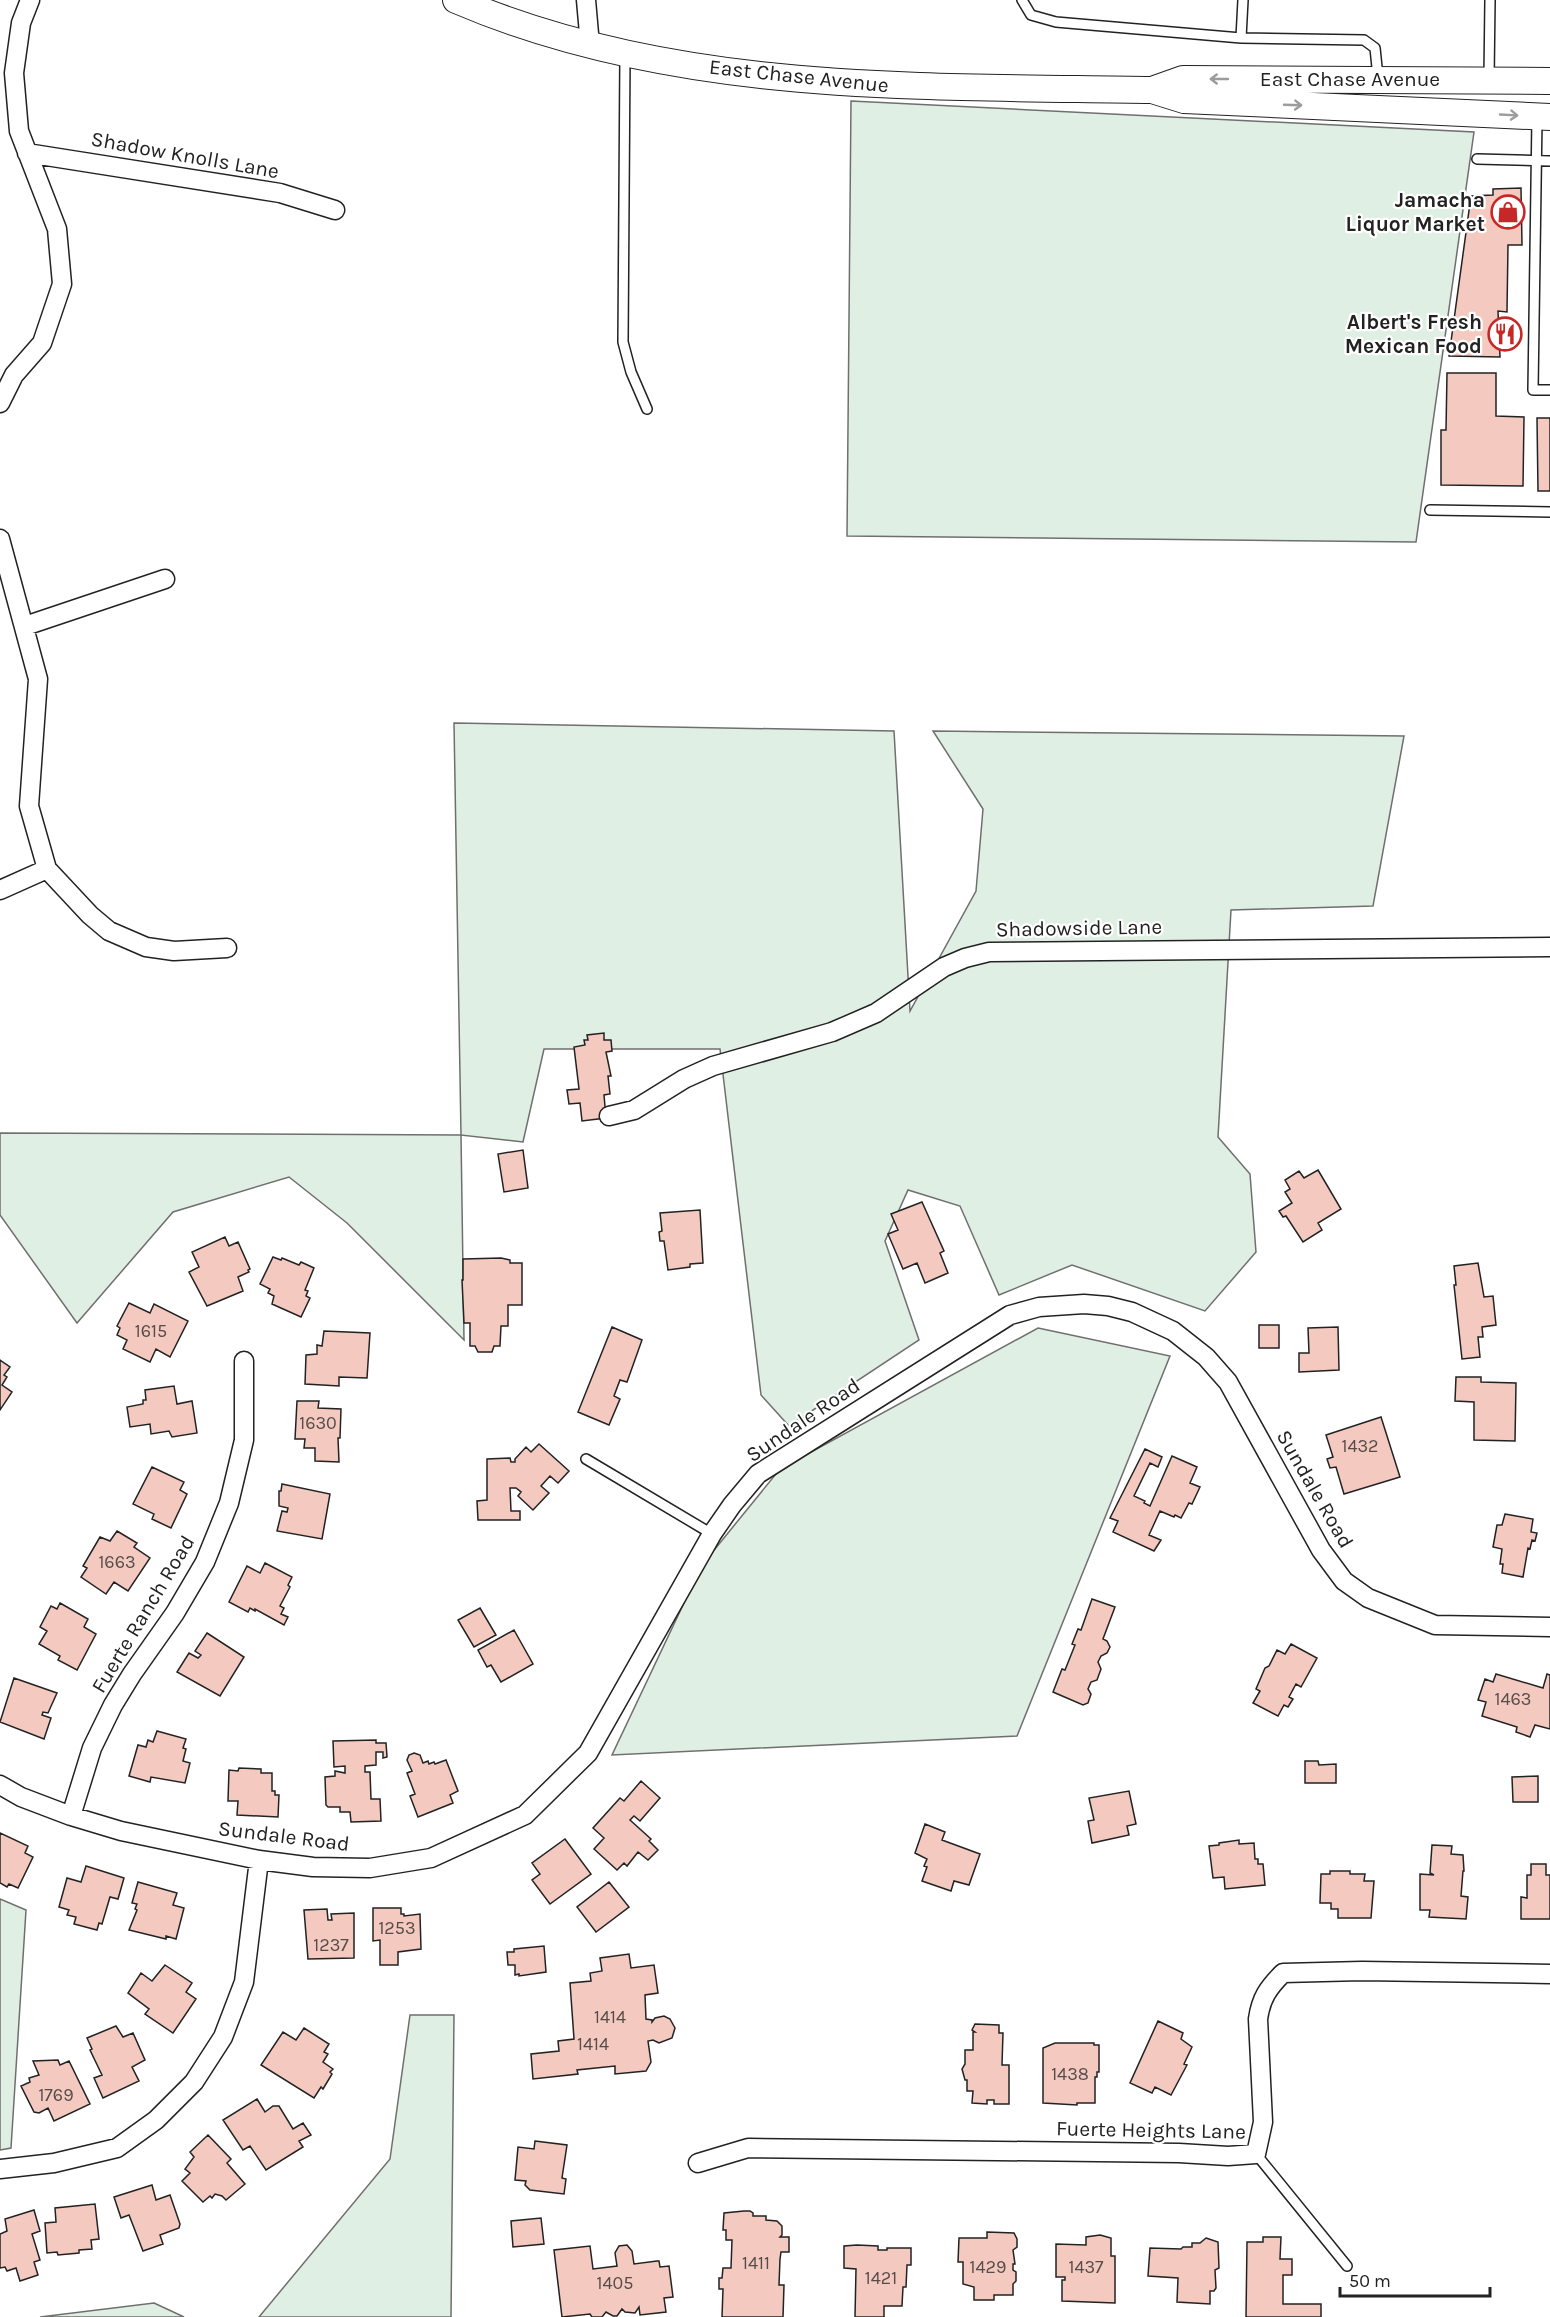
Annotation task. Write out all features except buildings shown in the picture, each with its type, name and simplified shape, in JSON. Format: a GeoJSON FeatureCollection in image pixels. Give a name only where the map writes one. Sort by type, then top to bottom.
{"type":"FeatureCollection","features":[{"type":"Feature","properties":{"kind":"main road","name":"East Chase Avenue"},"geometry":{"type":"LineString","coordinates":[[456,0],[500,19],[625,53],[719,69],[834,82],[1152,90],[1184,100],[1544,117]]}},
{"type":"Feature","properties":{"kind":"main road","name":"East Chase Avenue"},"geometry":{"type":"LineString","coordinates":[[1152,90],[1183,79],[1550,81]]}},
{"type":"Feature","properties":{"kind":"street"},"geometry":{"type":"LineString","coordinates":[[0,403],[14,375],[42,343],[62,284],[57,229],[19,131],[14,73],[21,23],[30,0]]}},
{"type":"Feature","properties":{"kind":"street"},"geometry":{"type":"LineString","coordinates":[[586,0],[590,45]]}},
{"type":"Feature","properties":{"kind":"street","name":"Shadow Knolls Lane"},"geometry":{"type":"LineString","coordinates":[[27,153],[280,193],[335,210]]}},
{"type":"Feature","properties":{"kind":"street"},"geometry":{"type":"LineString","coordinates":[[0,539],[38,679],[29,806],[46,869],[90,915],[109,931],[146,947],[174,951],[227,948]]}},
{"type":"Feature","properties":{"kind":"street"},"geometry":{"type":"LineString","coordinates":[[25,626],[165,579]]}},
{"type":"Feature","properties":{"kind":"street"},"geometry":{"type":"LineString","coordinates":[[0,890],[46,869]]}},
{"type":"Feature","properties":{"kind":"street","name":"Shadowside Lane"},"geometry":{"type":"LineString","coordinates":[[609,1116],[634,1110],[684,1079],[713,1066],[843,1027],[876,1013],[944,967],[965,958],[989,952],[1550,947]]}},
{"type":"Feature","properties":{"kind":"street","name":"Sundale Road"},"geometry":{"type":"LineString","coordinates":[[0,1785],[21,1797],[71,1816],[166,1842],[259,1860],[313,1867],[370,1868],[431,1858],[525,1815],[588,1753],[712,1534],[758,1474],[1010,1315],[1039,1307],[1068,1304],[1108,1306],[1132,1312],[1173,1331],[1206,1357],[1228,1382],[1321,1550],[1344,1581],[1368,1598],[1435,1625],[1550,1627]]}},
{"type":"Feature","properties":{"kind":"street","name":"Fuerte Ranch Road"},"geometry":{"type":"LineString","coordinates":[[71,1816],[92,1748],[113,1705],[175,1613],[205,1562],[229,1503],[244,1440],[244,1361]]}},
{"type":"Feature","properties":{"kind":"street"},"geometry":{"type":"LineString","coordinates":[[0,2169],[54,2163],[117,2148],[156,2120],[194,2082],[223,2037],[244,1982],[259,1860]]}},
{"type":"Feature","properties":{"kind":"street","name":"Fuerte Heights Lane"},"geometry":{"type":"LineString","coordinates":[[699,2163],[748,2148],[1179,2153],[1228,2156],[1256,2154],[1263,2122],[1257,2019],[1260,2003],[1267,1989],[1283,1973],[1362,1971],[1550,1974]]}},
{"type":"Feature","properties":{"kind":"lane"},"geometry":{"type":"LineString","coordinates":[[1022,0],[1031,15],[1056,22],[1241,38],[1364,40],[1375,48],[1378,79]]}},
{"type":"Feature","properties":{"kind":"lane"},"geometry":{"type":"LineString","coordinates":[[1241,38],[1243,0]]}},
{"type":"Feature","properties":{"kind":"lane"},"geometry":{"type":"LineString","coordinates":[[1489,81],[1490,0]]}},
{"type":"Feature","properties":{"kind":"lane"},"geometry":{"type":"LineString","coordinates":[[625,53],[623,342],[631,372],[647,409]]}},
{"type":"Feature","properties":{"kind":"lane"},"geometry":{"type":"LineString","coordinates":[[1544,117],[1536,160],[1533,390],[1550,390]]}},
{"type":"Feature","properties":{"kind":"lane"},"geometry":{"type":"LineString","coordinates":[[1477,159],[1550,160]]}},
{"type":"Feature","properties":{"kind":"lane"},"geometry":{"type":"LineString","coordinates":[[1430,510],[1550,513]]}},
{"type":"Feature","properties":{"kind":"lane"},"geometry":{"type":"LineString","coordinates":[[586,1459],[712,1534]]}},
{"type":"Feature","properties":{"kind":"lane"},"geometry":{"type":"LineString","coordinates":[[1256,2154],[1347,2266]]}},
{"type":"Feature","properties":{"kind":"green space"},"geometry":{"type":"Polygon","coordinates":[[[851,101],[1474,132],[1416,542],[847,536],[851,101]]]}},
{"type":"Feature","properties":{"kind":"green space"},"geometry":{"type":"Polygon","coordinates":[[[454,723],[894,731],[910,1011],[976,891],[983,809],[933,731],[1404,736],[1373,906],[1231,910],[1218,1137],[1250,1174],[1256,1252],[1205,1311],[1072,1265],[999,1295],[960,1206],[908,1190],[885,1241],[919,1340],[789,1426],[761,1395],[720,1049],[544,1049],[523,1142],[461,1135],[454,723]]]}},
{"type":"Feature","properties":{"kind":"green space"},"geometry":{"type":"Polygon","coordinates":[[[0,1133],[461,1135],[464,1340],[347,1223],[289,1177],[173,1212],[77,1323],[0,1215],[0,1133]]]}},
{"type":"Feature","properties":{"kind":"green space"},"geometry":{"type":"Polygon","coordinates":[[[1038,1328],[1170,1356],[1017,1736],[612,1755],[702,1565],[780,1469],[1038,1328]]]}},
{"type":"Feature","properties":{"kind":"green space"},"geometry":{"type":"Polygon","coordinates":[[[0,1899],[26,1910],[11,2148],[0,2150],[0,1899]]]}},
{"type":"Feature","properties":{"kind":"green space"},"geometry":{"type":"Polygon","coordinates":[[[410,2015],[454,2015],[451,2317],[259,2317],[390,2159],[410,2015]]]}},
{"type":"Feature","properties":{"kind":"green space"},"geometry":{"type":"Polygon","coordinates":[[[154,2303],[184,2317],[40,2317],[154,2303]]]}},
{"type":"Feature","properties":{"kind":"place","name":"Jamacha Liquor Market"},"geometry":{"type":"Point","coordinates":[1508,212]}},
{"type":"Feature","properties":{"kind":"place","name":"Albert's Fresh Mexican Food"},"geometry":{"type":"Point","coordinates":[1505,334]}}]}
